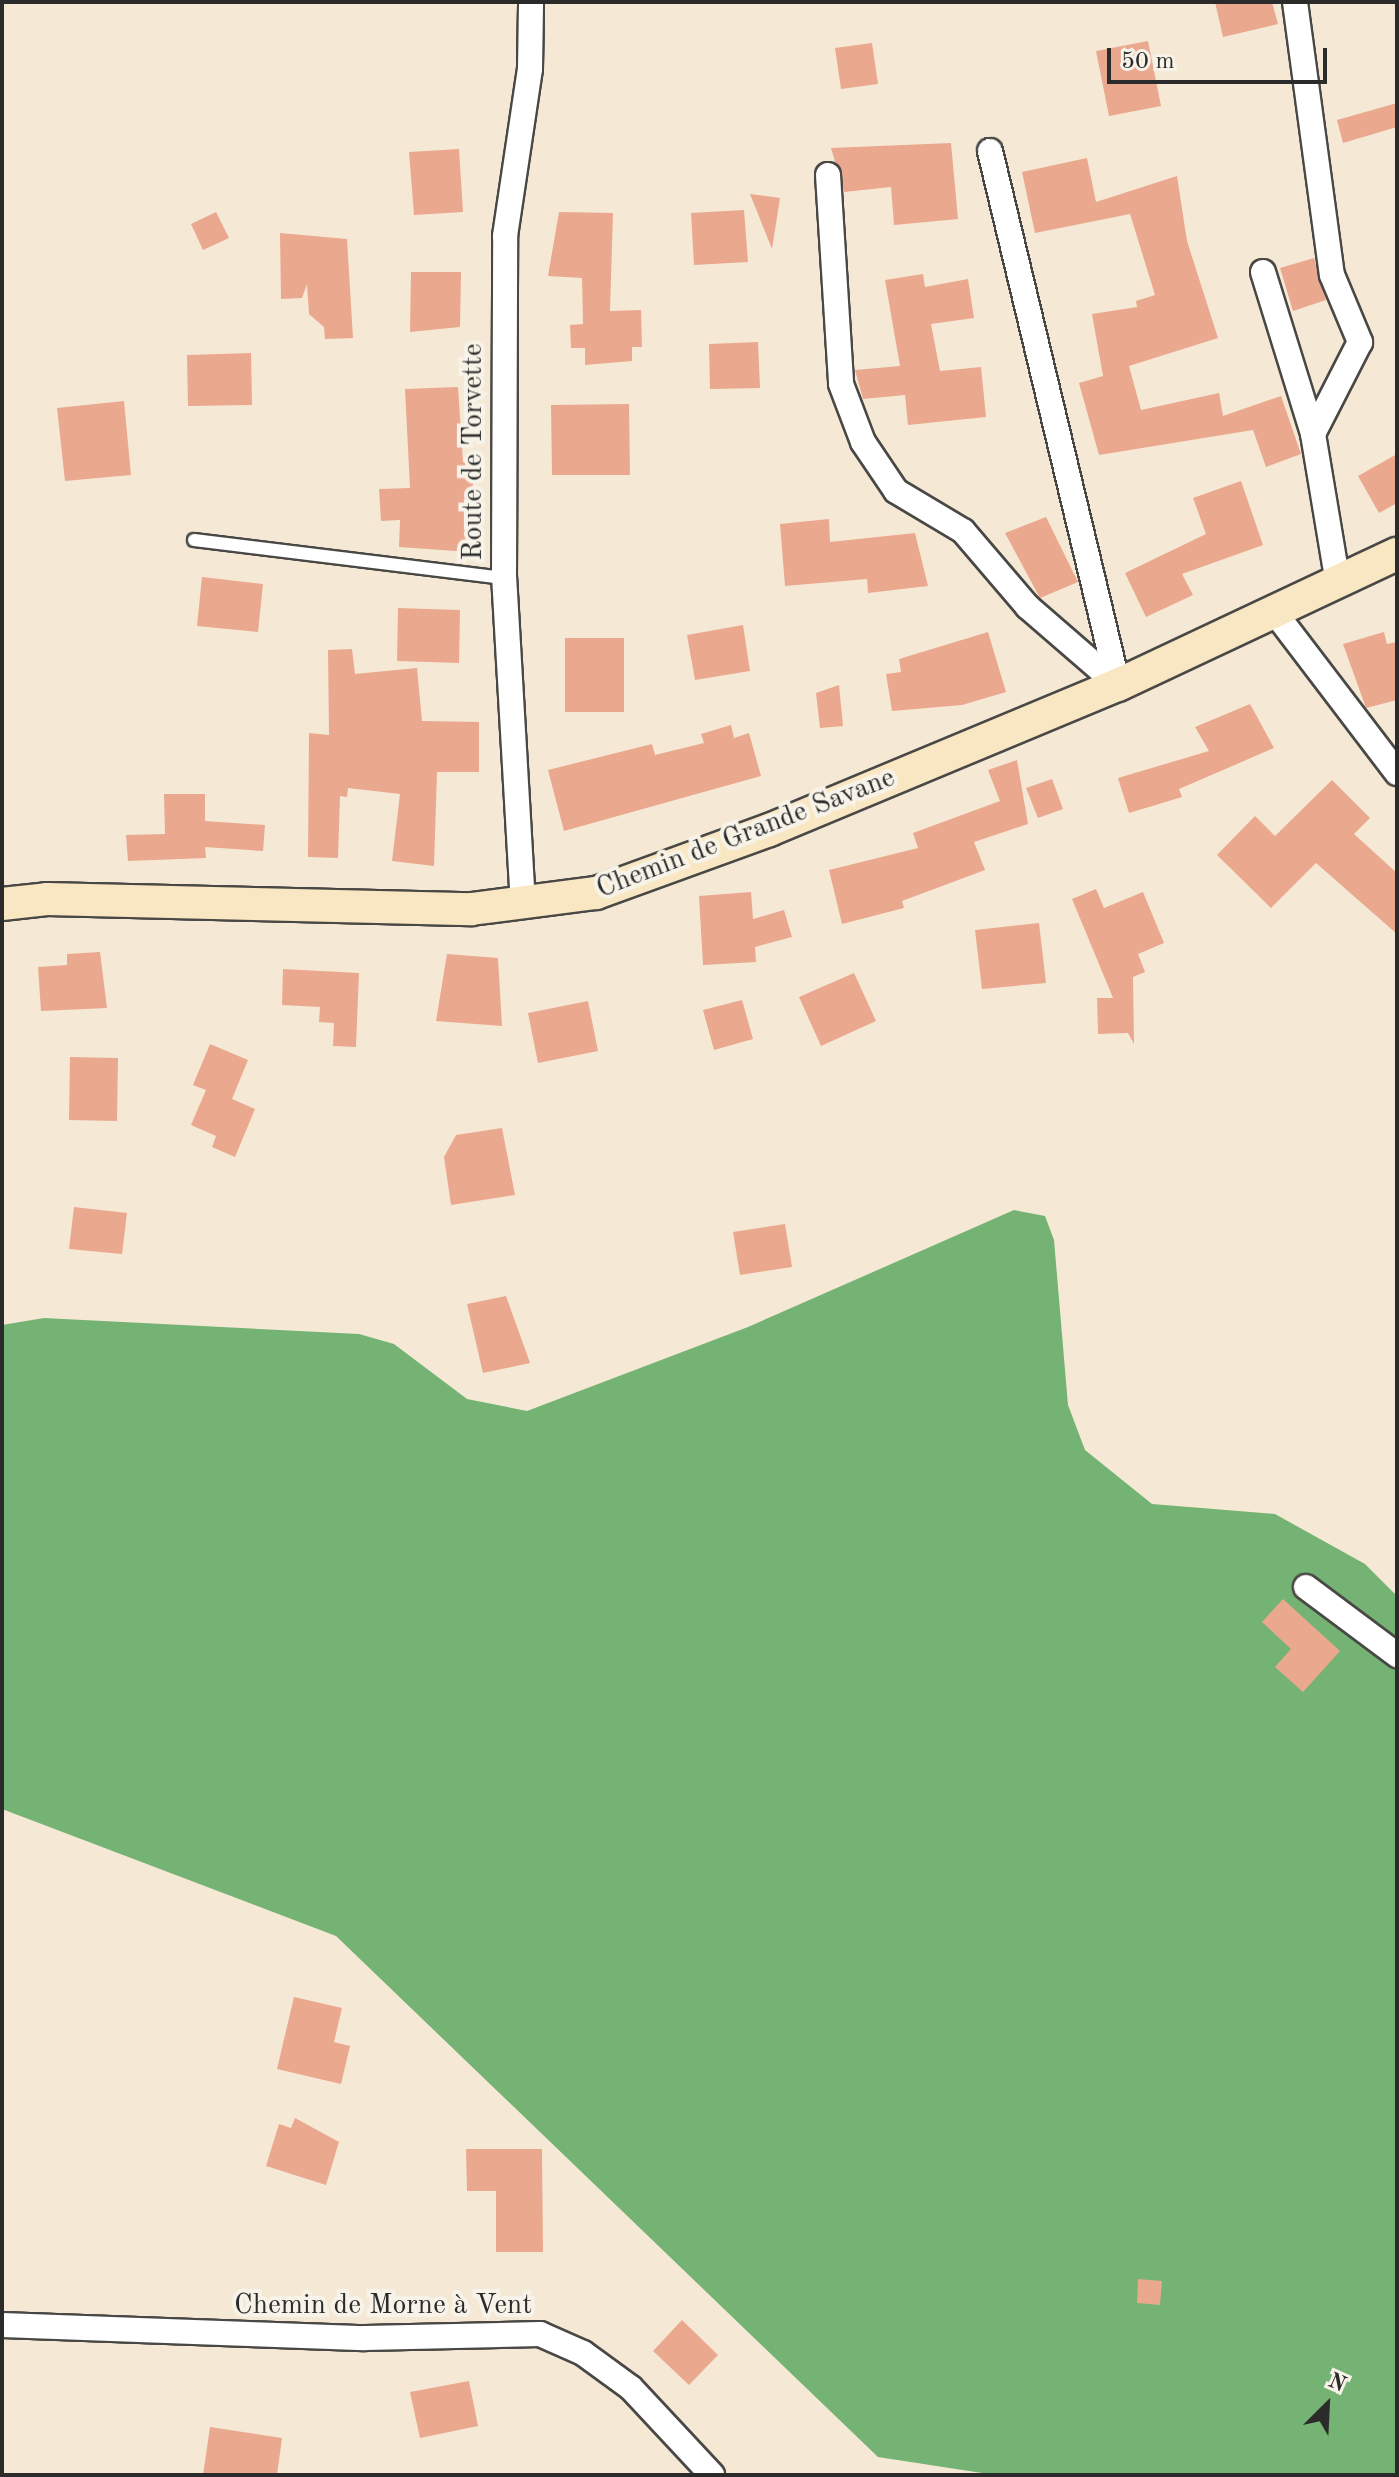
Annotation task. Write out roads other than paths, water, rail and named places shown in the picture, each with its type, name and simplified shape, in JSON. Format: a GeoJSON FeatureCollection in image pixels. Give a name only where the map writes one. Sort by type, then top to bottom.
{"type":"FeatureCollection","features":[{"type":"Feature","properties":{"kind":"street","name":"Route de Torvette"},"geometry":{"type":"LineString","coordinates":[[523,905],[504,578],[505,236],[530,69],[531,2]]}},
{"type":"Feature","properties":{"kind":"street"},"geometry":{"type":"LineString","coordinates":[[1295,2],[1332,275],[1360,342],[1313,434]]}},
{"type":"Feature","properties":{"kind":"street"},"geometry":{"type":"LineString","coordinates":[[990,151],[1118,685]]}},
{"type":"Feature","properties":{"kind":"street"},"geometry":{"type":"LineString","coordinates":[[828,175],[841,384],[863,442],[896,491],[963,531],[1028,607],[1118,685]]}},
{"type":"Feature","properties":{"kind":"street"},"geometry":{"type":"LineString","coordinates":[[1263,272],[1313,434],[1338,584]]}},
{"type":"Feature","properties":{"kind":"street","name":"Chemin de Grande Savane"},"geometry":{"type":"LineString","coordinates":[[2,904],[523,905],[596,893],[769,830],[1118,685],[1276,614],[1397,554]]}},
{"type":"Feature","properties":{"kind":"street"},"geometry":{"type":"LineString","coordinates":[[1276,614],[1396,769]]}},
{"type":"Feature","properties":{"kind":"street"},"geometry":{"type":"LineString","coordinates":[[1306,1587],[1397,1655]]}},
{"type":"Feature","properties":{"kind":"street","name":"Chemin de Morne à Vent"},"geometry":{"type":"LineString","coordinates":[[2,2325],[349,2338],[540,2334],[583,2353],[631,2388],[712,2475]]}},
{"type":"Feature","properties":{"kind":"lane"},"geometry":{"type":"LineString","coordinates":[[194,540],[504,578]]}}]}
